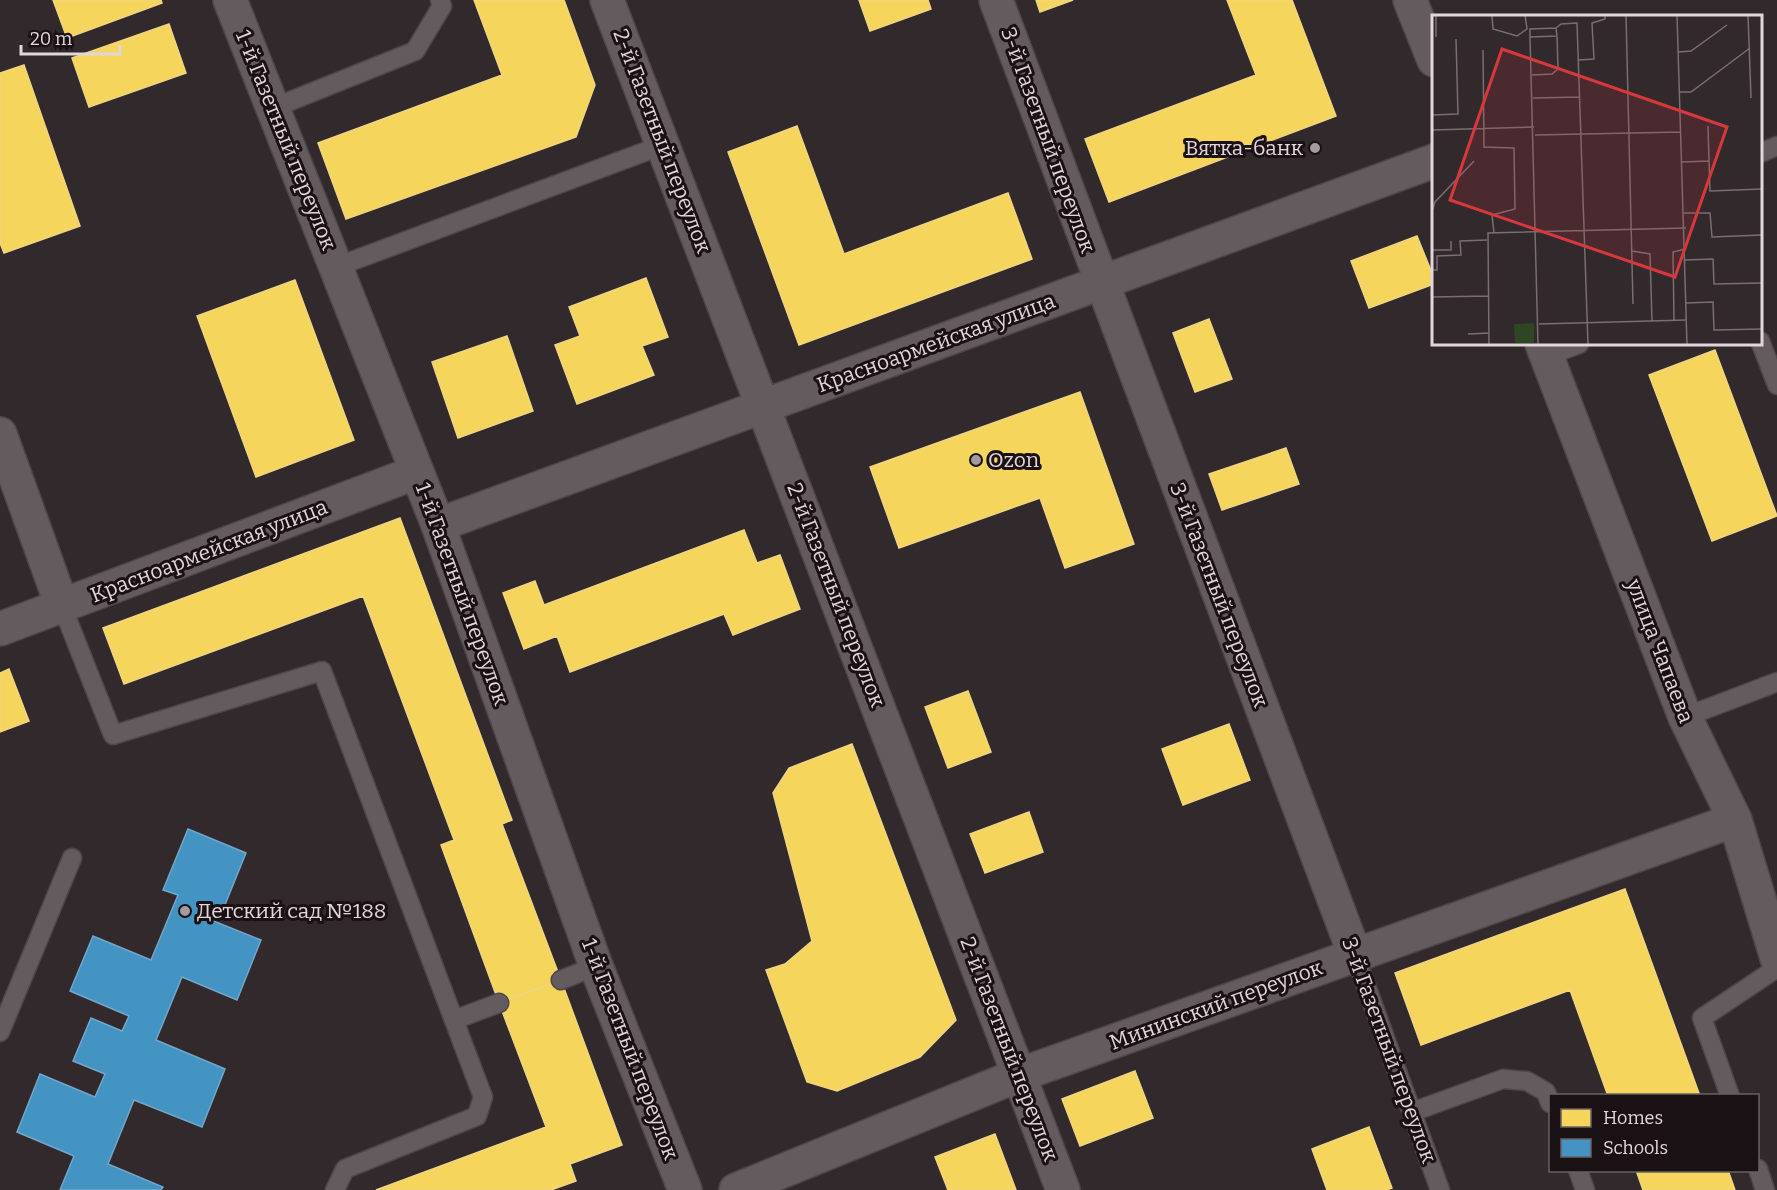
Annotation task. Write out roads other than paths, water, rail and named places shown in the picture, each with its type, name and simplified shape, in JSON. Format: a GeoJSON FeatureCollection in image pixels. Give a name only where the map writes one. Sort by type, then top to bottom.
{"type":"FeatureCollection","features":[{"type":"Feature","properties":{"kind":"street","name":"1-й Газетный переулок"},"geometry":{"type":"LineString","coordinates":[[230,0],[438,525],[596,966],[685,1190]]}},
{"type":"Feature","properties":{"kind":"street","name":"2-й Газетный переулок"},"geometry":{"type":"LineString","coordinates":[[607,0],[1063,1190]]}},
{"type":"Feature","properties":{"kind":"street","name":"3-й Газетный переулок"},"geometry":{"type":"LineString","coordinates":[[996,0],[1355,955]]}},
{"type":"Feature","properties":{"kind":"street"},"geometry":{"type":"LineString","coordinates":[[1410,0],[1432,55]]}},
{"type":"Feature","properties":{"kind":"street","name":"Красноармейская улица"},"geometry":{"type":"LineString","coordinates":[[438,525],[1432,162]]}},
{"type":"Feature","properties":{"kind":"street","name":"улица Чапаева"},"geometry":{"type":"LineString","coordinates":[[1544,350],[1685,717],[1735,820],[1777,958]]}},
{"type":"Feature","properties":{"kind":"street"},"geometry":{"type":"LineString","coordinates":[[0,434],[62,606]]}},
{"type":"Feature","properties":{"kind":"street","name":"Красноармейская улица"},"geometry":{"type":"LineString","coordinates":[[0,629],[417,472]]}},
{"type":"Feature","properties":{"kind":"street","name":"Мининский переулок"},"geometry":{"type":"LineString","coordinates":[[736,1190],[1019,1075],[1735,820]]}},
{"type":"Feature","properties":{"kind":"lane"},"geometry":{"type":"LineString","coordinates":[[273,108],[415,51],[442,6],[440,0]]}},
{"type":"Feature","properties":{"kind":"lane"},"geometry":{"type":"LineString","coordinates":[[336,267],[663,145]]}},
{"type":"Feature","properties":{"kind":"lane"},"geometry":{"type":"LineString","coordinates":[[1762,153],[1777,146]]}},
{"type":"Feature","properties":{"kind":"lane"},"geometry":{"type":"LineString","coordinates":[[1544,350],[1573,345]]}},
{"type":"Feature","properties":{"kind":"lane"},"geometry":{"type":"LineString","coordinates":[[1762,345],[1777,385]]}},
{"type":"Feature","properties":{"kind":"lane"},"geometry":{"type":"LineString","coordinates":[[62,606],[112,735],[322,671],[483,1097],[477,1116],[345,1169],[336,1190]]}},
{"type":"Feature","properties":{"kind":"lane"},"geometry":{"type":"LineString","coordinates":[[1685,717],[1777,682]]}},
{"type":"Feature","properties":{"kind":"lane"},"geometry":{"type":"LineString","coordinates":[[0,1032],[72,858]]}},
{"type":"Feature","properties":{"kind":"lane","name":"3-й Газетный переулок"},"geometry":{"type":"LineString","coordinates":[[1355,955],[1440,1190]]}},
{"type":"Feature","properties":{"kind":"lane"},"geometry":{"type":"LineString","coordinates":[[561,980],[596,966]]}},
{"type":"Feature","properties":{"kind":"lane"},"geometry":{"type":"LineString","coordinates":[[1730,1094],[1702,1018],[1777,968]]}},
{"type":"Feature","properties":{"kind":"lane"},"geometry":{"type":"LineString","coordinates":[[454,1020],[500,1003]]}},
{"type":"Feature","properties":{"kind":"lane"},"geometry":{"type":"LineString","coordinates":[[1412,1112],[1503,1079],[1527,1081],[1546,1092],[1549,1099]]}},
{"type":"Feature","properties":{"kind":"lane"},"geometry":{"type":"LineString","coordinates":[[1579,1172],[1585,1190]]}},
{"type":"Feature","properties":{"kind":"lane"},"geometry":{"type":"LineString","coordinates":[[1759,1172],[1765,1190]]}},
{"type":"Feature","properties":{"kind":"place","name":"Вятка-банк"},"geometry":{"type":"Point","coordinates":[1315,148]}},
{"type":"Feature","properties":{"kind":"place","name":"Ozon"},"geometry":{"type":"Point","coordinates":[976,460]}},
{"type":"Feature","properties":{"kind":"place","name":"Детский сад №188"},"geometry":{"type":"Point","coordinates":[185,911]}}]}
